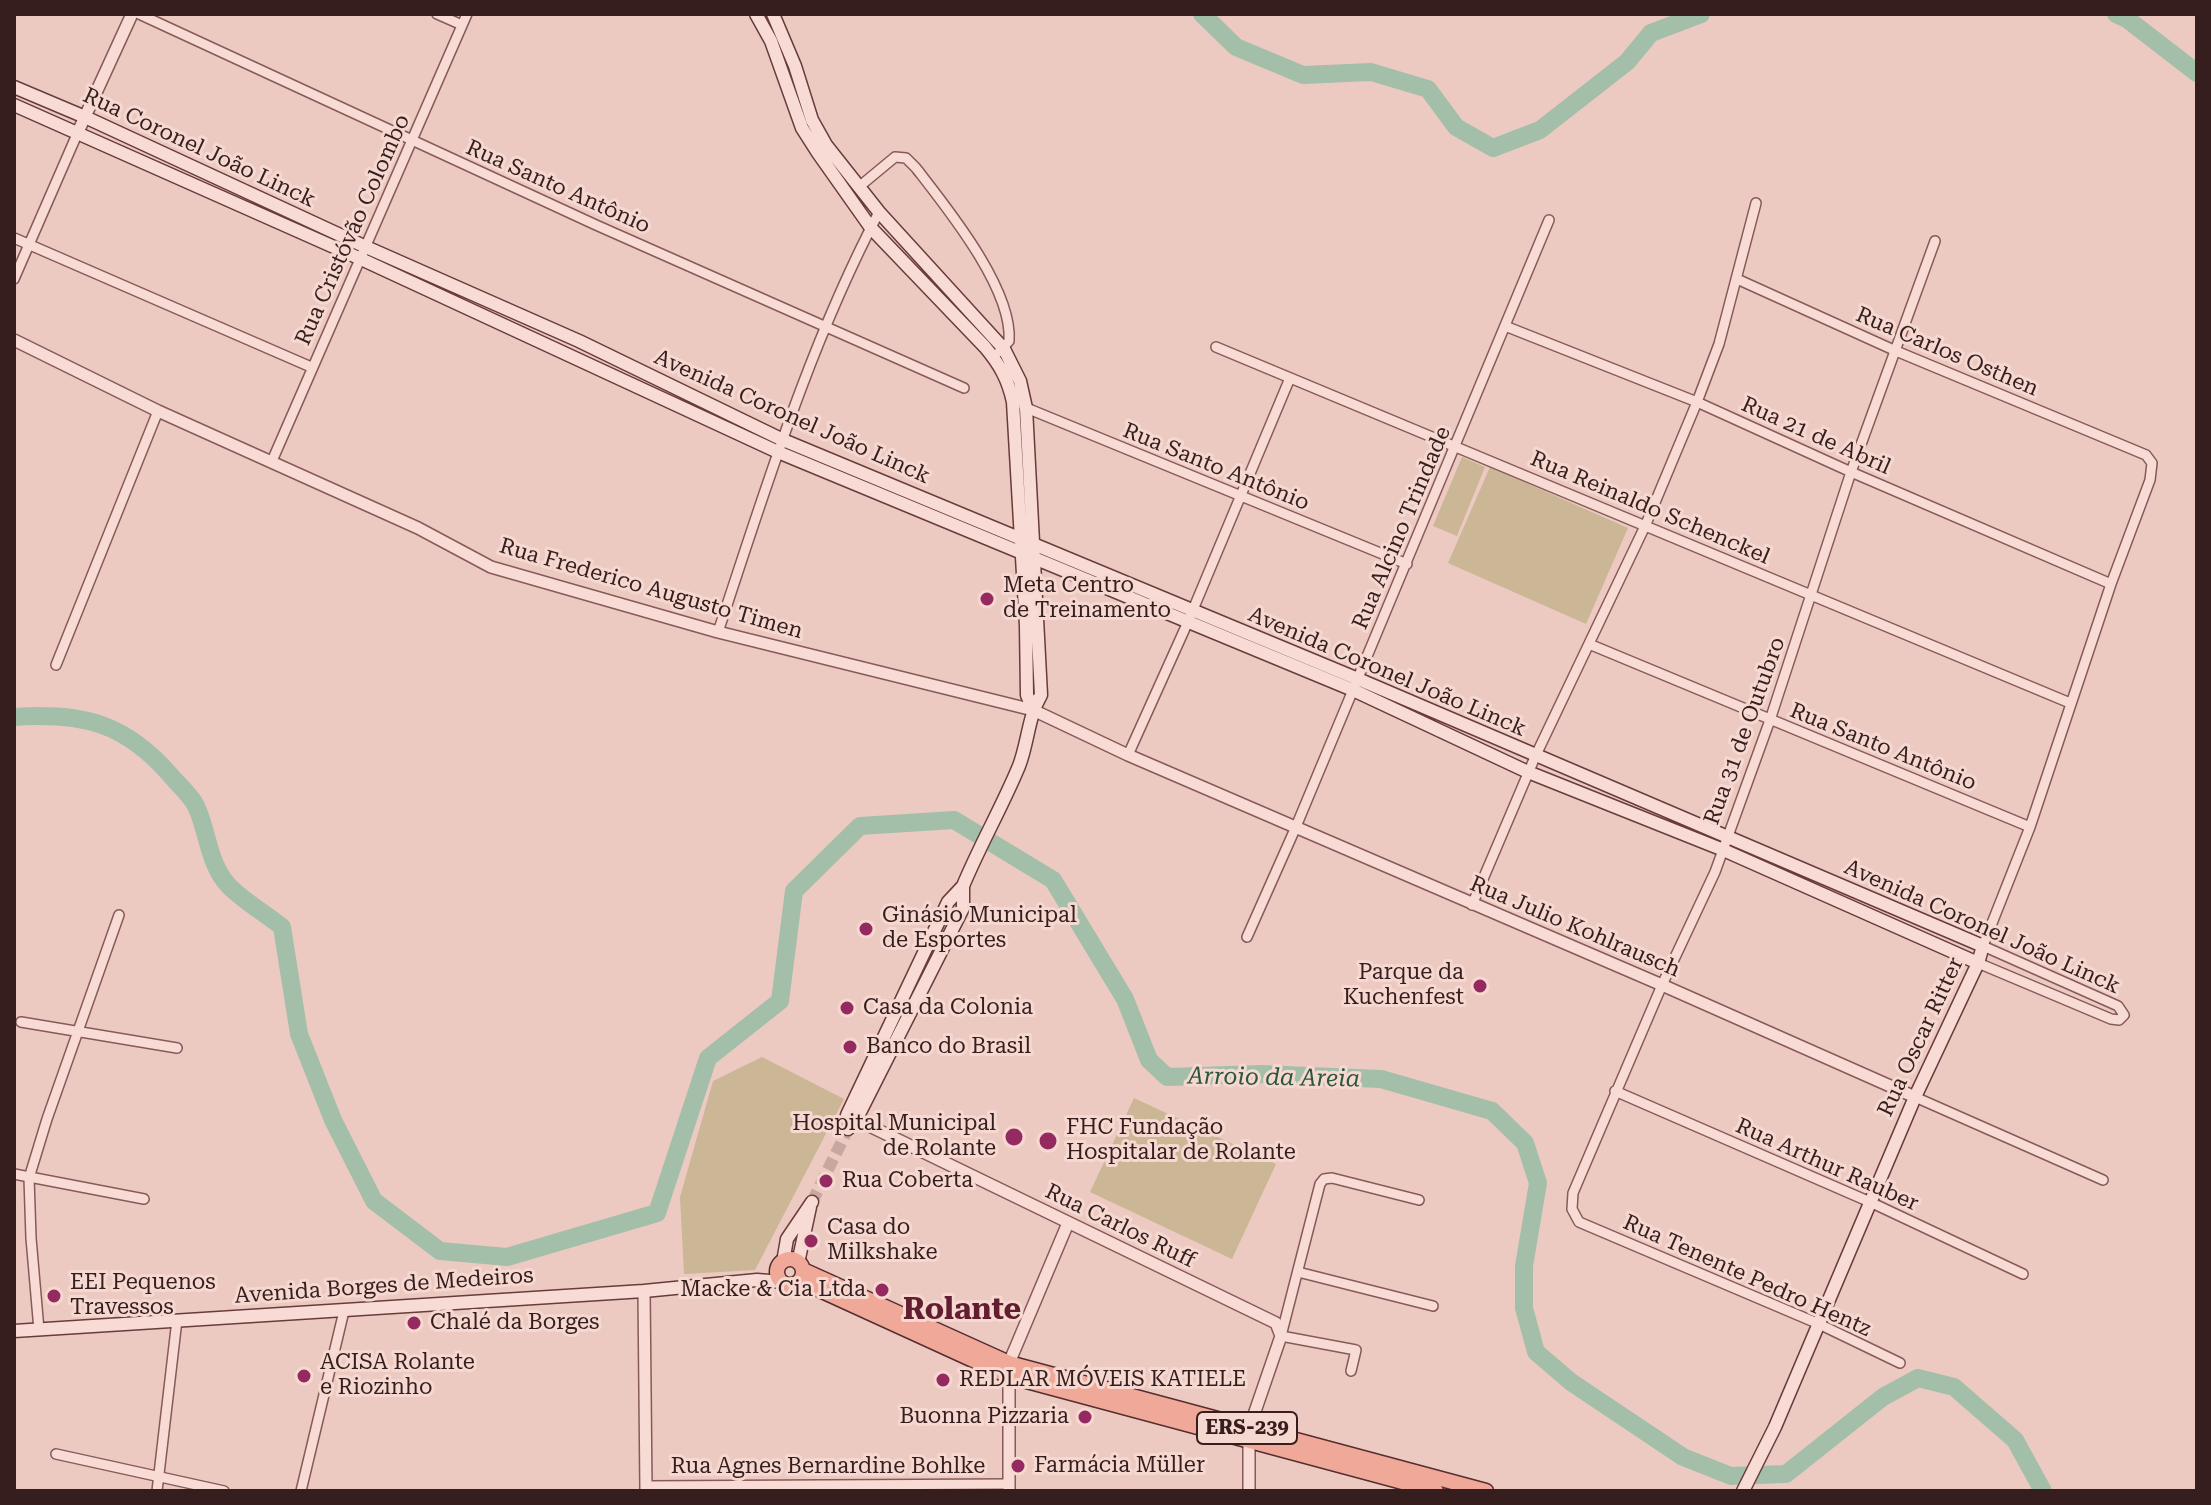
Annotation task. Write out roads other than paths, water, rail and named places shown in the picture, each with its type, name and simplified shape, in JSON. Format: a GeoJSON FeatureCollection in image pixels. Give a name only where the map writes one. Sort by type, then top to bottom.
{"type":"FeatureCollection","features":[{"type":"Feature","properties":{"kind":"main road"},"geometry":{"type":"LineString","coordinates":[[756,14],[771,41],[802,128],[871,228],[998,352],[1013,402],[1033,551],[1031,626]]}},
{"type":"Feature","properties":{"kind":"main road"},"geometry":{"type":"LineString","coordinates":[[773,14],[795,66],[812,120],[837,161],[998,352],[1020,381],[1026,408],[1020,538],[1041,695],[1033,710],[1027,744],[999,808],[963,886],[948,902],[914,989],[850,1122]]}},
{"type":"Feature","properties":{"kind":"main road","name":"Rua Coronel João Linck"},"geometry":{"type":"LineString","coordinates":[[14,87],[85,117],[364,253]]}},
{"type":"Feature","properties":{"kind":"main road","name":"Rua Coronel João Linck"},"geometry":{"type":"LineString","coordinates":[[14,105],[364,253]]}},
{"type":"Feature","properties":{"kind":"main road","name":"Avenida Coronel João Linck"},"geometry":{"type":"LineString","coordinates":[[364,253],[579,341],[780,446],[929,507],[1020,538],[1033,551],[1189,618],[1535,757],[1978,963]]}},
{"type":"Feature","properties":{"kind":"main road","name":"Avenida Coronel João Linck"},"geometry":{"type":"LineString","coordinates":[[929,507],[1021,552],[1033,551]]}},
{"type":"Feature","properties":{"kind":"main road","name":"Avenida Coronel João Linck"},"geometry":{"type":"LineString","coordinates":[[1355,685],[1528,772],[1724,843],[1983,946]]}},
{"type":"Feature","properties":{"kind":"main road","name":"Rua Oscar Ritter"},"geometry":{"type":"LineString","coordinates":[[1743,1491],[1775,1427],[1915,1097],[1978,963],[1983,946]]}},
{"type":"Feature","properties":{"kind":"main road"},"geometry":{"type":"LineString","coordinates":[[757,1280],[791,1285],[800,1271],[811,1204],[787,1239],[778,1275],[782,1282]]}},
{"type":"Feature","properties":{"kind":"main road"},"geometry":{"type":"LineString","coordinates":[[757,1280],[791,1260],[800,1271]]}},
{"type":"Feature","properties":{"kind":"main road","name":"ERS-239"},"geometry":{"type":"LineString","coordinates":[[800,1271],[1008,1370],[1304,1449],[1457,1487],[1486,1491]]}},
{"type":"Feature","properties":{"kind":"main road","name":"Avenida Borges de Medeiros"},"geometry":{"type":"LineString","coordinates":[[14,1331],[644,1291],[757,1280]]}},
{"type":"Feature","properties":{"kind":"main road","name":"ERS-239"},"geometry":{"type":"LineString","coordinates":[[1304,1449],[1436,1491]]}},
{"type":"Feature","properties":{"kind":"street"},"geometry":{"type":"LineString","coordinates":[[14,279],[132,14]]}},
{"type":"Feature","properties":{"kind":"street","name":"Rua Santo Antônio"},"geometry":{"type":"LineString","coordinates":[[139,14],[412,141],[964,388]]}},
{"type":"Feature","properties":{"kind":"street"},"geometry":{"type":"LineString","coordinates":[[437,14],[462,25]]}},
{"type":"Feature","properties":{"kind":"street","name":"Rua Cristóvão Colombo"},"geometry":{"type":"LineString","coordinates":[[272,461],[467,14]]}},
{"type":"Feature","properties":{"kind":"street"},"geometry":{"type":"LineString","coordinates":[[860,186],[895,157],[904,157],[916,168],[984,261],[1010,328],[1009,341],[998,352]]}},
{"type":"Feature","properties":{"kind":"street"},"geometry":{"type":"LineString","coordinates":[[1472,905],[1528,772],[1646,524],[1697,402],[1719,344],[1756,203]]}},
{"type":"Feature","properties":{"kind":"street"},"geometry":{"type":"LineString","coordinates":[[718,632],[780,446],[827,325],[879,212]]}},
{"type":"Feature","properties":{"kind":"street","name":"Rua Alcino Trindade"},"geometry":{"type":"LineString","coordinates":[[1247,937],[1407,564],[1549,220]]}},
{"type":"Feature","properties":{"kind":"street"},"geometry":{"type":"LineString","coordinates":[[14,238],[311,367]]}},
{"type":"Feature","properties":{"kind":"street","name":"Rua 31 de Outubro"},"geometry":{"type":"LineString","coordinates":[[1579,1222],[1572,1209],[1573,1193],[1615,1091],[1715,872],[1770,720],[1851,472],[1935,241]]}},
{"type":"Feature","properties":{"kind":"street","name":"Rua Carlos Osthen"},"geometry":{"type":"LineString","coordinates":[[1737,279],[1896,351],[2146,455]]}},
{"type":"Feature","properties":{"kind":"street","name":"Rua 21 de Abril"},"geometry":{"type":"LineString","coordinates":[[1505,326],[1697,402],[2111,584]]}},
{"type":"Feature","properties":{"kind":"street","name":"Rua Frederico Augusto Timen"},"geometry":{"type":"LineString","coordinates":[[14,340],[158,411],[418,528],[491,567],[718,632],[1033,710]]}},
{"type":"Feature","properties":{"kind":"street","name":"Rua Reinaldo Schenckel"},"geometry":{"type":"LineString","coordinates":[[1216,347],[2070,703]]}},
{"type":"Feature","properties":{"kind":"street"},"geometry":{"type":"LineString","coordinates":[[1128,755],[1290,378]]}},
{"type":"Feature","properties":{"kind":"street","name":"Rua Santo Antônio"},"geometry":{"type":"LineString","coordinates":[[1013,402],[1407,564]]}},
{"type":"Feature","properties":{"kind":"street"},"geometry":{"type":"LineString","coordinates":[[56,665],[158,411]]}},
{"type":"Feature","properties":{"kind":"street","name":"Rua Oscar Ritter"},"geometry":{"type":"LineString","coordinates":[[1983,946],[2030,827],[2111,584],[2150,480],[2152,463],[2146,455]]}},
{"type":"Feature","properties":{"kind":"street","name":"Rua Santo Antônio"},"geometry":{"type":"LineString","coordinates":[[1589,644],[2030,827]]}},
{"type":"Feature","properties":{"kind":"street","name":"Rua Julio Kohlrausch"},"geometry":{"type":"LineString","coordinates":[[1033,710],[1295,829],[1662,985],[2103,1180]]}},
{"type":"Feature","properties":{"kind":"street"},"geometry":{"type":"LineString","coordinates":[[39,1330],[29,1178],[119,915]]}},
{"type":"Feature","properties":{"kind":"street","name":"Avenida Coronel João Linck"},"geometry":{"type":"LineString","coordinates":[[1978,963],[2111,1019],[2119,1020],[2124,1015],[2118,1006],[1983,946]]}},
{"type":"Feature","properties":{"kind":"street"},"geometry":{"type":"LineString","coordinates":[[21,1022],[177,1048]]}},
{"type":"Feature","properties":{"kind":"street","name":"Rua Arthur Rauber"},"geometry":{"type":"LineString","coordinates":[[1615,1091],[1870,1202],[2023,1274]]}},
{"type":"Feature","properties":{"kind":"street","name":"Rua Carlos Ruff"},"geometry":{"type":"LineString","coordinates":[[850,1122],[1269,1318],[1276,1323],[1281,1336]]}},
{"type":"Feature","properties":{"kind":"street"},"geometry":{"type":"LineString","coordinates":[[14,1174],[144,1199]]}},
{"type":"Feature","properties":{"kind":"street"},"geometry":{"type":"LineString","coordinates":[[1249,1491],[1249,1435],[1281,1336],[1320,1184],[1324,1179],[1332,1178],[1419,1200]]}},
{"type":"Feature","properties":{"kind":"street","name":"Rua Tenente Pedro Hentz"},"geometry":{"type":"LineString","coordinates":[[1579,1222],[1819,1324],[1900,1363]]}},
{"type":"Feature","properties":{"kind":"street"},"geometry":{"type":"LineString","coordinates":[[1009,1487],[1008,1370],[1068,1223]]}},
{"type":"Feature","properties":{"kind":"street"},"geometry":{"type":"LineString","coordinates":[[1298,1272],[1433,1306]]}},
{"type":"Feature","properties":{"kind":"street"},"geometry":{"type":"LineString","coordinates":[[644,1291],[646,1488]]}},
{"type":"Feature","properties":{"kind":"street"},"geometry":{"type":"LineString","coordinates":[[301,1491],[344,1311]]}},
{"type":"Feature","properties":{"kind":"street"},"geometry":{"type":"LineString","coordinates":[[157,1491],[177,1320]]}},
{"type":"Feature","properties":{"kind":"street"},"geometry":{"type":"LineString","coordinates":[[1281,1336],[1356,1350],[1351,1371]]}},
{"type":"Feature","properties":{"kind":"street"},"geometry":{"type":"LineString","coordinates":[[56,1454],[224,1491]]}},
{"type":"Feature","properties":{"kind":"street","name":"Rua Agnes Bernardine Bohlke"},"geometry":{"type":"LineString","coordinates":[[646,1488],[1009,1487]]}},
{"type":"Feature","properties":{"kind":"waterway"},"geometry":{"type":"LineString","coordinates":[[1202,14],[1236,47],[1303,75],[1371,72],[1428,89],[1456,127],[1493,148],[1540,130],[1627,62],[1651,33],[1701,14]]}},
{"type":"Feature","properties":{"kind":"waterway"},"geometry":{"type":"LineString","coordinates":[[2116,14],[2127,19],[2197,73]]}},
{"type":"Feature","properties":{"kind":"waterway","name":"Arroio da Areia"},"geometry":{"type":"LineString","coordinates":[[14,717],[82,720],[120,733],[155,759],[188,795],[196,806],[221,876],[240,896],[282,927],[299,1034],[333,1120],[374,1201],[440,1251],[507,1257],[657,1213],[708,1058],[780,1001],[794,891],[860,826],[954,820],[1053,880],[1125,999],[1149,1060],[1167,1077],[1262,1074],[1381,1079],[1492,1111],[1525,1143],[1538,1183],[1524,1266],[1524,1308],[1536,1352],[1571,1382],[1683,1457],[1731,1476],[1786,1474],[1883,1397],[1918,1378],[1954,1387],[2015,1440],[2043,1491]]}},
{"type":"Feature","properties":{"kind":"tunnel"},"geometry":{"type":"LineString","coordinates":[[812,1202],[848,1129]]}},
{"type":"Feature","properties":{"kind":"place","name":"Meta Centro de Treinamento"},"geometry":{"type":"Point","coordinates":[987,599]}},
{"type":"Feature","properties":{"kind":"place","name":"Ginásio Municipal de Esportes"},"geometry":{"type":"Point","coordinates":[866,929]}},
{"type":"Feature","properties":{"kind":"place","name":"Parque da Kuchenfest"},"geometry":{"type":"Point","coordinates":[1480,986]}},
{"type":"Feature","properties":{"kind":"place","name":"Casa da Colonia"},"geometry":{"type":"Point","coordinates":[847,1008]}},
{"type":"Feature","properties":{"kind":"place","name":"Banco do Brasil"},"geometry":{"type":"Point","coordinates":[850,1047]}},
{"type":"Feature","properties":{"kind":"place","name":"Hospital Municipal de Rolante"},"geometry":{"type":"Point","coordinates":[1014,1137]}},
{"type":"Feature","properties":{"kind":"place","name":"FHC Fundação Hospitalar de Rolante"},"geometry":{"type":"Point","coordinates":[1048,1141]}},
{"type":"Feature","properties":{"kind":"place","name":"Rua Coberta"},"geometry":{"type":"Point","coordinates":[826,1181]}},
{"type":"Feature","properties":{"kind":"place","name":"Casa do Milkshake"},"geometry":{"type":"Point","coordinates":[811,1241]}},
{"type":"Feature","properties":{"kind":"place","name":"Macke & Cia Ltda"},"geometry":{"type":"Point","coordinates":[882,1290]}},
{"type":"Feature","properties":{"kind":"place","name":"EEI Pequenos Travessos"},"geometry":{"type":"Point","coordinates":[54,1296]}},
{"type":"Feature","properties":{"kind":"place","name":"Chalé da Borges"},"geometry":{"type":"Point","coordinates":[414,1323]}},
{"type":"Feature","properties":{"kind":"place","name":"ACISA Rolante e Riozinho"},"geometry":{"type":"Point","coordinates":[304,1376]}},
{"type":"Feature","properties":{"kind":"place","name":"REDLAR MÓVEIS KATIELE"},"geometry":{"type":"Point","coordinates":[943,1380]}},
{"type":"Feature","properties":{"kind":"place","name":"Buonna Pizzaria"},"geometry":{"type":"Point","coordinates":[1085,1417]}},
{"type":"Feature","properties":{"kind":"place","name":"Farmácia Müller"},"geometry":{"type":"Point","coordinates":[1018,1466]}},
{"type":"Feature","properties":{"kind":"district","name":"Rolante"},"geometry":{"type":"Point","coordinates":[962,1310]}}]}
